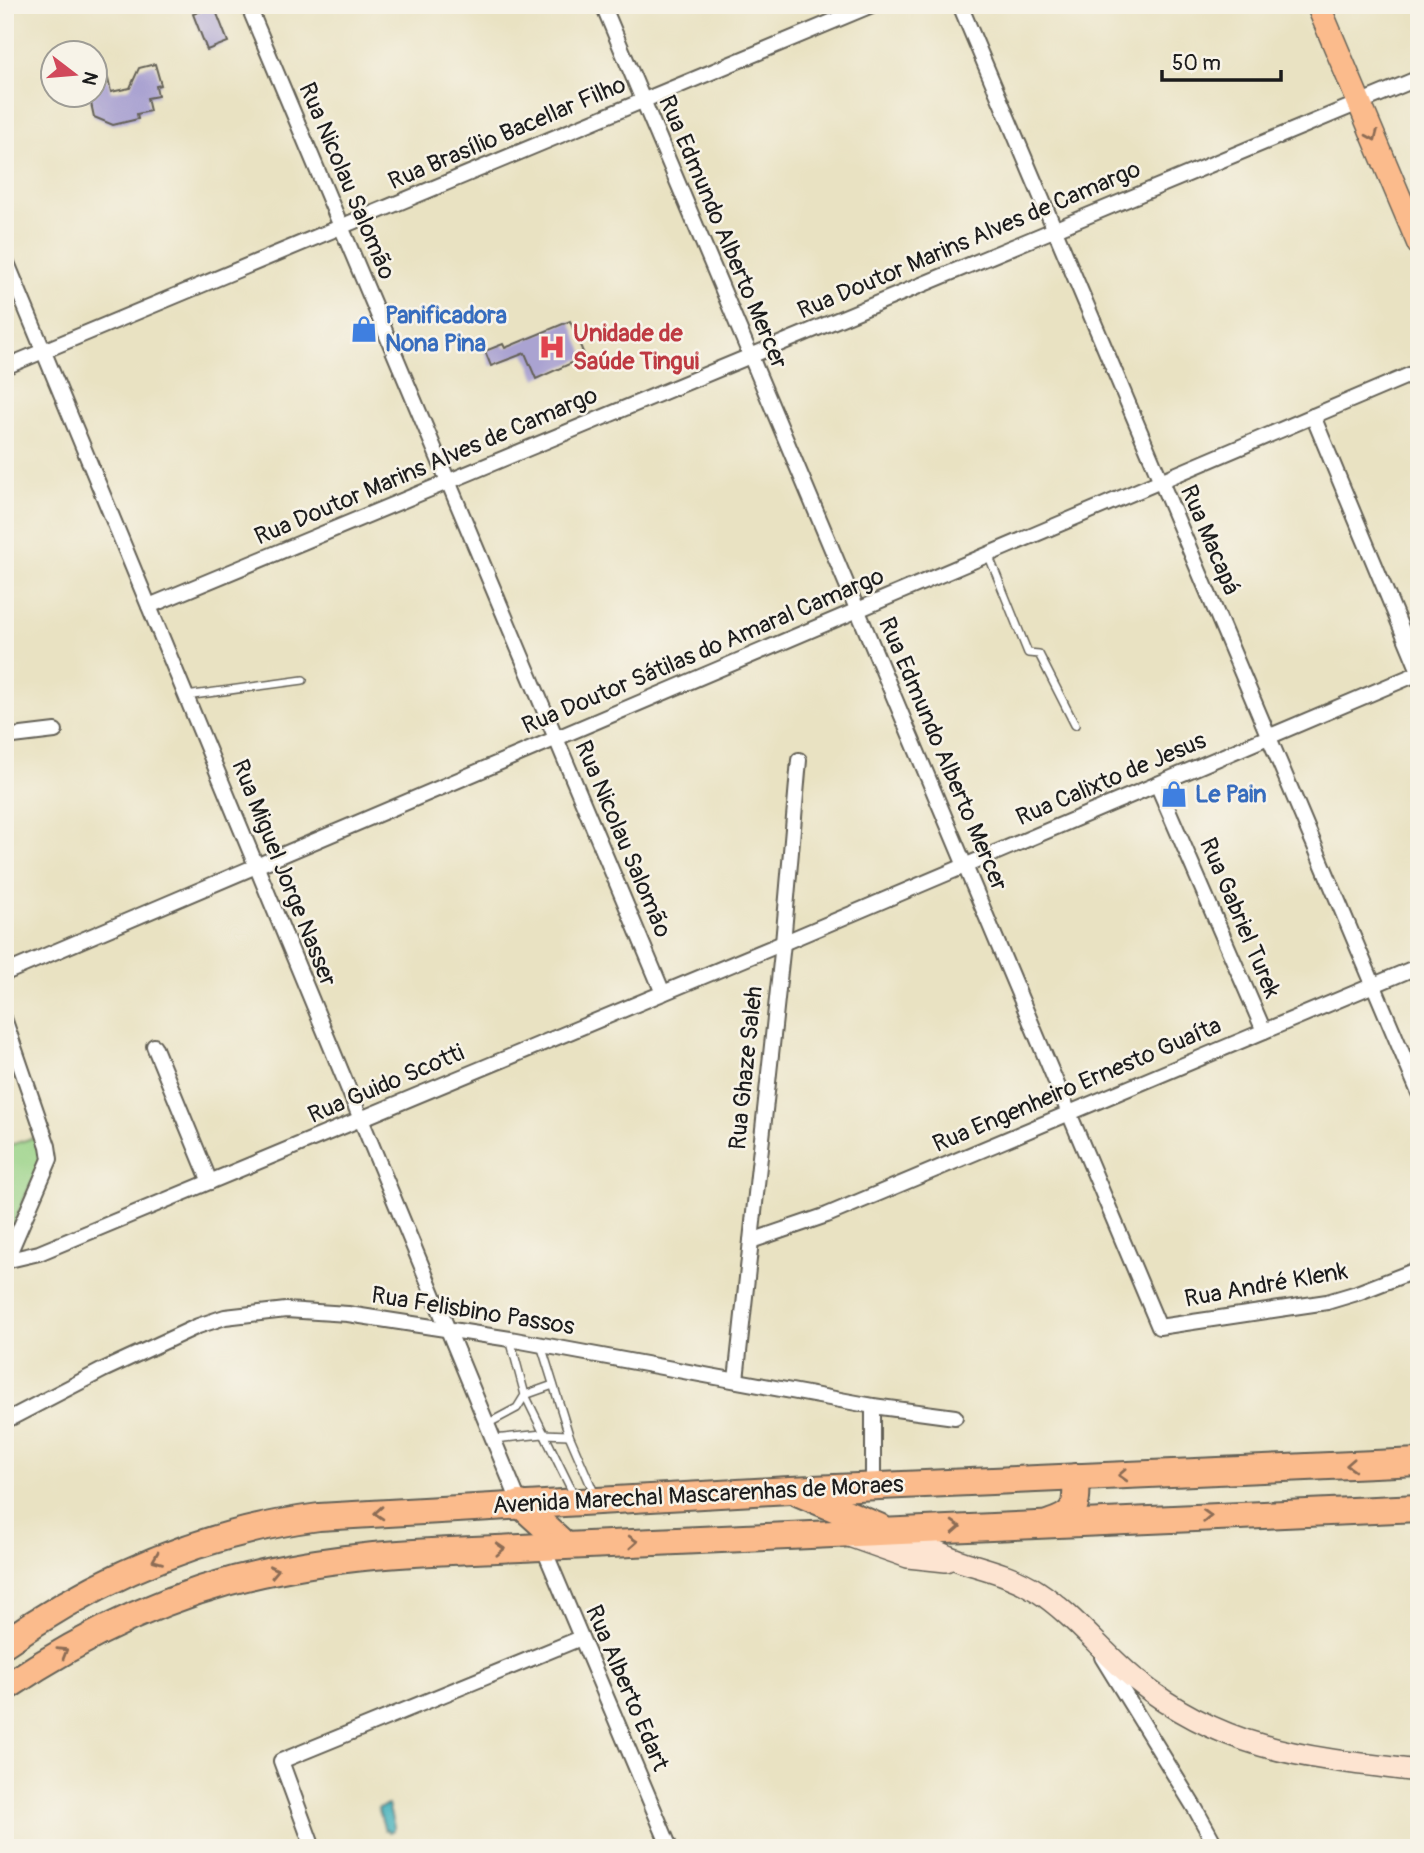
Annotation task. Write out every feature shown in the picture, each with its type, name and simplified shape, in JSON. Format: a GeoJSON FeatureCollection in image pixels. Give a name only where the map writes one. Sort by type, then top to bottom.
{"type":"FeatureCollection","features":[{"type":"Feature","properties":{"kind":"highway","name":"Avenida Marechal Mascarenhas de Moraes"},"geometry":{"type":"LineString","coordinates":[[5,1643],[74,1599],[153,1561],[193,1546],[285,1522],[418,1510],[587,1500],[1419,1462]]}},
{"type":"Feature","properties":{"kind":"highway"},"geometry":{"type":"LineString","coordinates":[[1050,1522],[1065,1518],[1071,1513],[1077,1495],[1076,1477]]}},
{"type":"Feature","properties":{"kind":"highway"},"geometry":{"type":"LineString","coordinates":[[790,1490],[888,1530]]}},
{"type":"Feature","properties":{"kind":"highway"},"geometry":{"type":"LineString","coordinates":[[520,1504],[554,1546]]}},
{"type":"Feature","properties":{"kind":"highway","name":"Avenida Marechal Mascarenhas de Moraes"},"geometry":{"type":"LineString","coordinates":[[5,1688],[72,1646],[151,1608],[193,1592],[277,1570],[330,1561],[408,1554],[841,1532],[1419,1508]]}},
{"type":"Feature","properties":{"kind":"highway"},"geometry":{"type":"LineString","coordinates":[[408,1554],[407,1540],[418,1510]]}},
{"type":"Feature","properties":{"kind":"main road"},"geometry":{"type":"LineString","coordinates":[[1318,5],[1419,244]]}},
{"type":"Feature","properties":{"kind":"main road"},"geometry":{"type":"LineString","coordinates":[[888,1530],[962,1561],[1015,1579],[1038,1591],[1154,1693],[1204,1723],[1263,1747],[1294,1755],[1419,1771]]}},
{"type":"Feature","properties":{"kind":"main road"},"geometry":{"type":"LineString","coordinates":[[841,1532],[908,1557],[962,1561]]}},
{"type":"Feature","properties":{"kind":"street","name":"Rua Nicolau Salomão"},"geometry":{"type":"LineString","coordinates":[[248,5],[663,993]]}},
{"type":"Feature","properties":{"kind":"street","name":"Rua Edmundo Alberto Mercer"},"geometry":{"type":"LineString","coordinates":[[603,5],[1159,1327]]}},
{"type":"Feature","properties":{"kind":"street","name":"Rua Brasílio Bacellar Filho"},"geometry":{"type":"LineString","coordinates":[[5,366],[872,5]]}},
{"type":"Feature","properties":{"kind":"street","name":"Rua Macapá"},"geometry":{"type":"LineString","coordinates":[[960,5],[1419,1093]]}},
{"type":"Feature","properties":{"kind":"street","name":"Rua Doutor Marins Alves de Camargo"},"geometry":{"type":"LineString","coordinates":[[149,606],[1419,78]]}},
{"type":"Feature","properties":{"kind":"street","name":"Rua Miguel Jorge Nasser"},"geometry":{"type":"LineString","coordinates":[[5,258],[520,1504]]}},
{"type":"Feature","properties":{"kind":"street","name":"Rua Doutor Sátilas do Amaral Camargo"},"geometry":{"type":"LineString","coordinates":[[5,972],[1419,371]]}},
{"type":"Feature","properties":{"kind":"street"},"geometry":{"type":"LineString","coordinates":[[1313,416],[1419,672]]}},
{"type":"Feature","properties":{"kind":"street","name":"Rua Calixto de Jesus"},"geometry":{"type":"LineString","coordinates":[[783,943],[1419,672]]}},
{"type":"Feature","properties":{"kind":"street"},"geometry":{"type":"LineString","coordinates":[[5,737],[55,731]]}},
{"type":"Feature","properties":{"kind":"street","name":"Rua Ghaze Saleh"},"geometry":{"type":"LineString","coordinates":[[736,1380],[783,943],[799,760]]}},
{"type":"Feature","properties":{"kind":"street","name":"Rua Gabriel Turek"},"geometry":{"type":"LineString","coordinates":[[1157,784],[1264,1031]]}},
{"type":"Feature","properties":{"kind":"street","name":"Rua Guido Scotti"},"geometry":{"type":"LineString","coordinates":[[6,1261],[38,1253],[783,943]]}},
{"type":"Feature","properties":{"kind":"street","name":"Rua Engenheiro Ernesto Guaíta"},"geometry":{"type":"LineString","coordinates":[[751,1241],[827,1215],[1419,966]]}},
{"type":"Feature","properties":{"kind":"street"},"geometry":{"type":"LineString","coordinates":[[5,1021],[50,1158],[6,1261]]}},
{"type":"Feature","properties":{"kind":"street"},"geometry":{"type":"LineString","coordinates":[[154,1046],[210,1182]]}},
{"type":"Feature","properties":{"kind":"street","name":"Rua André Klenk"},"geometry":{"type":"LineString","coordinates":[[1159,1327],[1328,1302],[1419,1269]]}},
{"type":"Feature","properties":{"kind":"street","name":"Rua Felisbino Passos"},"geometry":{"type":"LineString","coordinates":[[5,1421],[167,1339],[225,1317],[286,1310],[316,1310],[510,1339],[873,1406],[955,1417]]}},
{"type":"Feature","properties":{"kind":"street"},"geometry":{"type":"LineString","coordinates":[[873,1406],[873,1486]]}},
{"type":"Feature","properties":{"kind":"street","name":"Rua Alberto Edart"},"geometry":{"type":"LineString","coordinates":[[554,1546],[581,1638],[670,1848]]}},
{"type":"Feature","properties":{"kind":"street"},"geometry":{"type":"LineString","coordinates":[[313,1848],[281,1761],[581,1638]]}},
{"type":"Feature","properties":{"kind":"street"},"geometry":{"type":"LineString","coordinates":[[1092,1641],[1217,1848]]}},
{"type":"Feature","properties":{"kind":"lane"},"geometry":{"type":"LineString","coordinates":[[988,554],[1028,653],[1039,654],[1075,725]]}},
{"type":"Feature","properties":{"kind":"lane"},"geometry":{"type":"LineString","coordinates":[[186,696],[303,680]]}},
{"type":"Feature","properties":{"kind":"lane"},"geometry":{"type":"LineString","coordinates":[[510,1339],[526,1395],[543,1434],[587,1500]]}},
{"type":"Feature","properties":{"kind":"lane"},"geometry":{"type":"LineString","coordinates":[[541,1344],[587,1500]]}},
{"type":"Feature","properties":{"kind":"lane"},"geometry":{"type":"LineString","coordinates":[[487,1424],[517,1408],[526,1395],[553,1385]]}},
{"type":"Feature","properties":{"kind":"lane"},"geometry":{"type":"LineString","coordinates":[[494,1439],[543,1434],[569,1435]]}},
{"type":"Feature","properties":{"kind":"green space"},"geometry":{"type":"Polygon","coordinates":[[[35,1137],[40,1149],[38,1168],[5,1243],[5,1147],[35,1137]]]}},
{"type":"Feature","properties":{"kind":"water"},"geometry":{"type":"Polygon","coordinates":[[[388,1805],[394,1826],[394,1830],[389,1832],[388,1829],[385,1830],[378,1808],[388,1805]]]}},
{"type":"Feature","properties":{"kind":"building"},"geometry":{"type":"Polygon","coordinates":[[[214,6],[228,42],[207,50],[193,14],[214,6]]]}},
{"type":"Feature","properties":{"kind":"building"},"geometry":{"type":"Polygon","coordinates":[[[155,64],[161,85],[156,86],[158,96],[147,98],[150,111],[137,114],[138,119],[113,125],[94,117],[92,108],[108,108],[108,79],[111,92],[130,88],[139,68],[155,64]]]}},
{"type":"Feature","properties":{"kind":"building","name":"Unidade de Saúde Tingui"},"geometry":{"type":"Polygon","coordinates":[[[570,321],[585,357],[536,379],[525,353],[491,366],[485,351],[503,344],[505,348],[570,321]]]}},
{"type":"Feature","properties":{"kind":"place","name":"Panificadora Nona Pina"},"geometry":{"type":"Point","coordinates":[364,329]}},
{"type":"Feature","properties":{"kind":"place","name":"Unidade de Saúde Tingui"},"geometry":{"type":"Point","coordinates":[552,347]}},
{"type":"Feature","properties":{"kind":"place","name":"Le Pain"},"geometry":{"type":"Point","coordinates":[1174,794]}}]}
